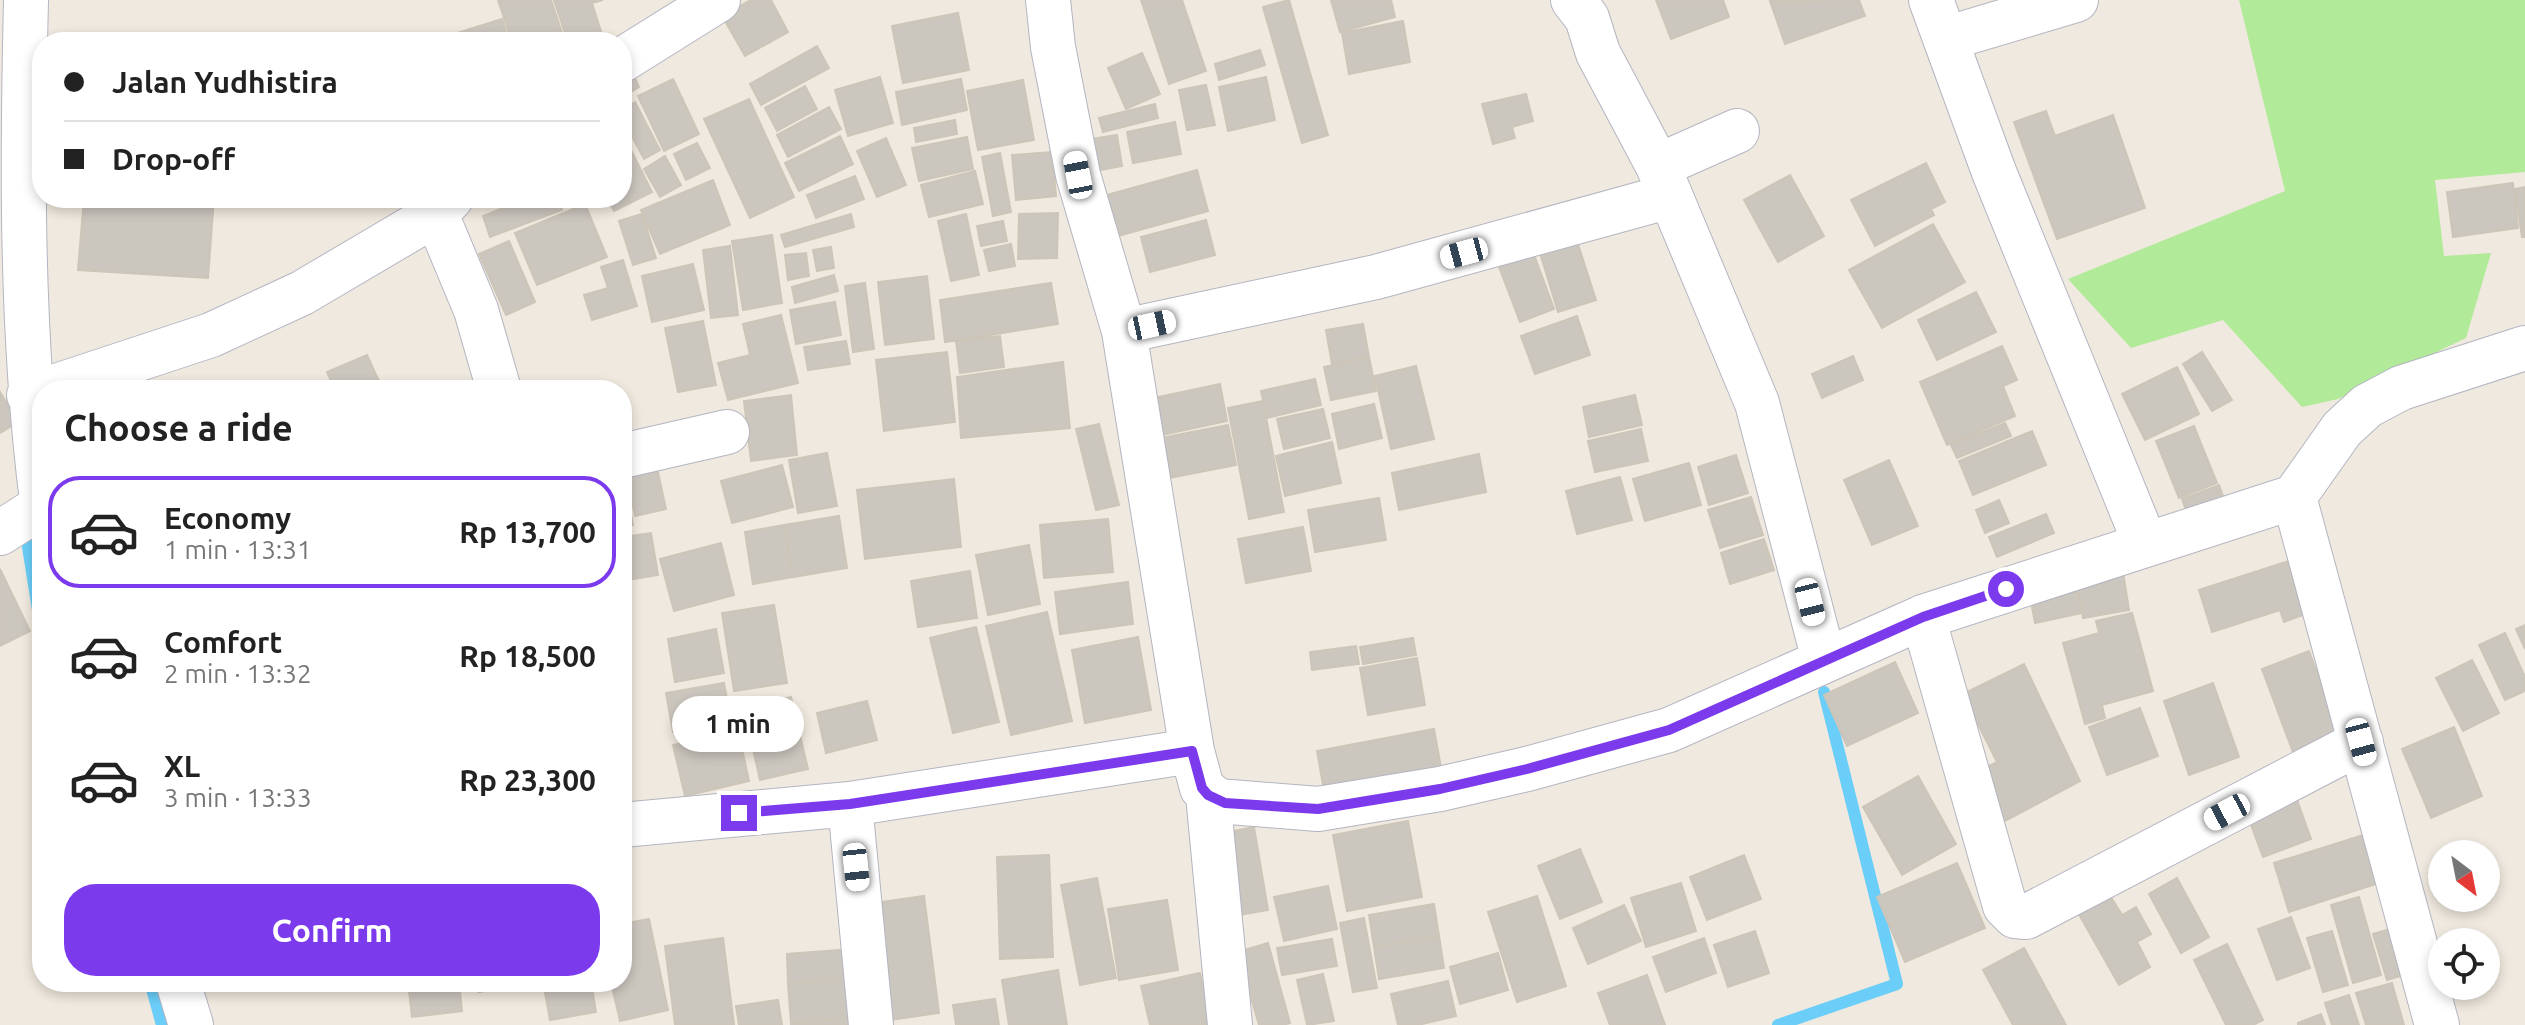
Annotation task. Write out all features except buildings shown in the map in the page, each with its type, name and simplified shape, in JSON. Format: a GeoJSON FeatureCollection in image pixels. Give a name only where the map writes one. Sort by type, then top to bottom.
{"type":"FeatureCollection","features":[{"type":"Feature","properties":{"kind":"street"},"geometry":{"type":"LineString","coordinates":[[26,0],[20,419],[32,465]]}},
{"type":"Feature","properties":{"kind":"street"},"geometry":{"type":"LineString","coordinates":[[632,54],[718,0]]}},
{"type":"Feature","properties":{"kind":"street"},"geometry":{"type":"LineString","coordinates":[[1048,0],[1053,47],[1078,175],[1124,331],[1147,493],[1192,751],[1202,788],[1208,795],[1225,803],[1318,809],[1454,786],[1669,730],[1923,617],[2294,497],[2342,429],[2367,406],[2401,388],[2525,348]]}},
{"type":"Feature","properties":{"kind":"street"},"geometry":{"type":"LineString","coordinates":[[1573,0],[1587,18],[1598,53],[1664,181],[1757,403],[1824,660]]}},
{"type":"Feature","properties":{"kind":"street"},"geometry":{"type":"LineString","coordinates":[[2076,0],[1938,20],[1994,172],[2145,543]]}},
{"type":"Feature","properties":{"kind":"street"},"geometry":{"type":"LineString","coordinates":[[1124,331],[1376,277],[1664,181],[1737,131]]}},
{"type":"Feature","properties":{"kind":"street"},"geometry":{"type":"LineString","coordinates":[[109,380],[302,293],[440,208]]}},
{"type":"Feature","properties":{"kind":"street"},"geometry":{"type":"LineString","coordinates":[[444,208],[496,380]]}},
{"type":"Feature","properties":{"kind":"street"},"geometry":{"type":"LineString","coordinates":[[632,454],[727,432]]}},
{"type":"Feature","properties":{"kind":"street"},"geometry":{"type":"LineString","coordinates":[[2294,497],[2437,1025]]}},
{"type":"Feature","properties":{"kind":"street"},"geometry":{"type":"LineString","coordinates":[[0,533],[32,510]]}},
{"type":"Feature","properties":{"kind":"street"},"geometry":{"type":"LineString","coordinates":[[1923,617],[2005,906],[2015,916],[2026,917],[2361,742]]}},
{"type":"Feature","properties":{"kind":"street"},"geometry":{"type":"LineString","coordinates":[[632,824],[850,804],[1192,751]]}},
{"type":"Feature","properties":{"kind":"street"},"geometry":{"type":"LineString","coordinates":[[1208,795],[1230,1025]]}},
{"type":"Feature","properties":{"kind":"street"},"geometry":{"type":"LineString","coordinates":[[850,804],[871,1025]]}},
{"type":"Feature","properties":{"kind":"street"},"geometry":{"type":"LineString","coordinates":[[181,992],[191,1025]]}},
{"type":"Feature","properties":{"kind":"green space"},"geometry":{"type":"Polygon","coordinates":[[[2239,0],[2525,0],[2525,172],[2435,180],[2444,256],[2491,253],[2466,338],[2338,399],[2302,407],[2223,320],[2131,348],[2068,279],[2285,191],[2239,0]]]}},
{"type":"Feature","properties":{"kind":"waterway"},"geometry":{"type":"LineString","coordinates":[[25,528],[32,572]]}},
{"type":"Feature","properties":{"kind":"waterway"},"geometry":{"type":"LineString","coordinates":[[1778,1025],[1897,984],[1824,692]]}},
{"type":"Feature","properties":{"kind":"waterway"},"geometry":{"type":"LineString","coordinates":[[153,992],[162,1025]]}},
{"type":"Feature","properties":{"kind":"route"},"geometry":{"type":"LineString","coordinates":[[739,813],[850,804],[1192,751],[1202,788],[1208,795],[1225,803],[1318,809],[1440,789],[1669,730],[1923,617],[2006,589]]}}]}
